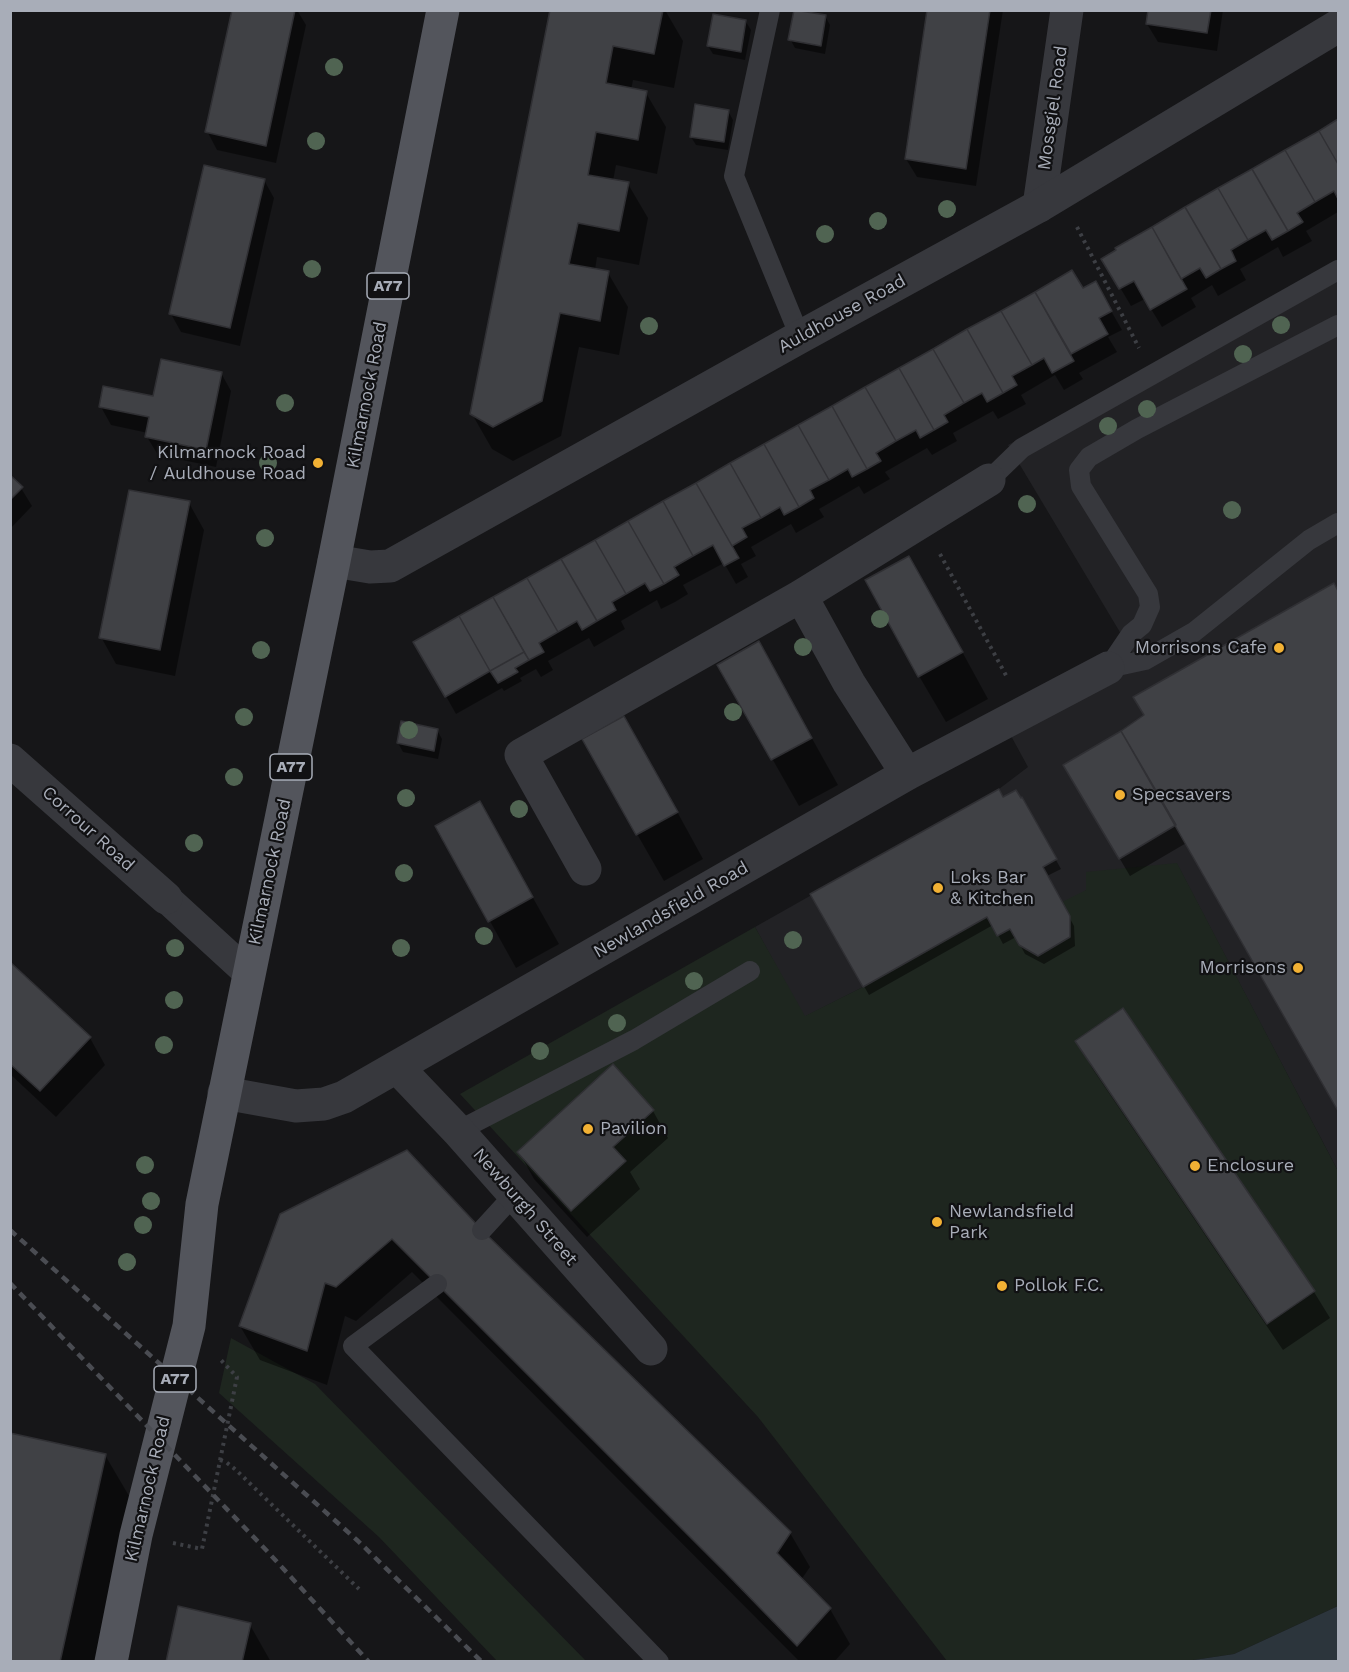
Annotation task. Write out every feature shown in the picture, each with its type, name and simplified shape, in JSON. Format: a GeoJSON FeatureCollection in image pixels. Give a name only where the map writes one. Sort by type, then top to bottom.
{"type":"FeatureCollection","features":[{"type":"Feature","properties":{"kind":"main road","name":"Kilmarnock Road"},"geometry":{"type":"LineString","coordinates":[[111,1662],[136,1535],[189,1326],[202,1204],[334,561],[443,10]]}},
{"type":"Feature","properties":{"kind":"street","name":"Mossgiel Road"},"geometry":{"type":"LineString","coordinates":[[1050,200],[1067,10]]}},
{"type":"Feature","properties":{"kind":"street","name":"Auldhouse Road"},"geometry":{"type":"LineString","coordinates":[[334,561],[370,567],[390,566],[1050,200],[1338,26]]}},
{"type":"Feature","properties":{"kind":"street"},"geometry":{"type":"LineString","coordinates":[[585,869],[521,755],[801,596],[989,480]]}},
{"type":"Feature","properties":{"kind":"street"},"geometry":{"type":"LineString","coordinates":[[801,596],[849,683],[907,774]]}},
{"type":"Feature","properties":{"kind":"street","name":"Newlandsfield Road"},"geometry":{"type":"LineString","coordinates":[[224,1093],[296,1106],[324,1104],[344,1097],[907,774],[1108,668]]}},
{"type":"Feature","properties":{"kind":"street","name":"Corrour Road"},"geometry":{"type":"LineString","coordinates":[[10,760],[166,898]]}},
{"type":"Feature","properties":{"kind":"street"},"geometry":{"type":"LineString","coordinates":[[166,898],[249,974]]}},
{"type":"Feature","properties":{"kind":"street","name":"Newburgh Street"},"geometry":{"type":"LineString","coordinates":[[397,1067],[458,1131],[651,1349]]}},
{"type":"Feature","properties":{"kind":"lane"},"geometry":{"type":"LineString","coordinates":[[770,10],[734,176],[800,337]]}},
{"type":"Feature","properties":{"kind":"lane"},"geometry":{"type":"LineString","coordinates":[[989,480],[1022,448],[1338,270]]}},
{"type":"Feature","properties":{"kind":"lane"},"geometry":{"type":"LineString","coordinates":[[1108,668],[1131,634],[1142,625],[1150,607],[1148,594],[1081,486],[1079,470],[1089,457],[1137,429],[1338,325]]}},
{"type":"Feature","properties":{"kind":"lane"},"geometry":{"type":"LineString","coordinates":[[1108,668],[1145,660],[1194,632],[1309,540],[1338,523]]}},
{"type":"Feature","properties":{"kind":"lane"},"geometry":{"type":"LineString","coordinates":[[458,1131],[634,1040],[750,971]]}},
{"type":"Feature","properties":{"kind":"lane"},"geometry":{"type":"LineString","coordinates":[[482,1230],[514,1195]]}},
{"type":"Feature","properties":{"kind":"lane"},"geometry":{"type":"LineString","coordinates":[[437,1284],[353,1346],[659,1662]]}},
{"type":"Feature","properties":{"kind":"path"},"geometry":{"type":"LineString","coordinates":[[1050,200],[1152,374]]}},
{"type":"Feature","properties":{"kind":"path"},"geometry":{"type":"LineString","coordinates":[[922,522],[1026,711]]}},
{"type":"Feature","properties":{"kind":"path"},"geometry":{"type":"LineString","coordinates":[[136,1535],[202,1549],[237,1377],[189,1326]]}},
{"type":"Feature","properties":{"kind":"path"},"geometry":{"type":"LineString","coordinates":[[220,1460],[231,1466],[359,1589]]}},
{"type":"Feature","properties":{"kind":"shaded area"},"geometry":{"type":"Polygon","coordinates":[[[1338,259],[1338,1171],[1177,864],[1086,890],[1070,916],[1070,937],[1038,956],[997,936],[987,918],[804,1017],[755,927],[999,789],[1028,767],[1010,734],[1139,664],[1008,445],[1338,259]]]}},
{"type":"Feature","properties":{"kind":"shaded area","name":"Newlandsfield Park"},"geometry":{"type":"Polygon","coordinates":[[[1177,863],[1338,1171],[1338,1606],[1234,1654],[1187,1661],[947,1661],[758,1417],[460,1094],[755,927],[805,1016],[863,987],[987,917],[997,936],[1010,929],[1019,945],[1038,956],[1070,937],[1070,916],[1062,902],[1086,890],[1086,872],[1177,863]]]}},
{"type":"Feature","properties":{"kind":"shaded area"},"geometry":{"type":"Polygon","coordinates":[[[231,1338],[315,1384],[586,1661],[497,1661],[379,1537],[219,1393],[231,1338]]]}},
{"type":"Feature","properties":{"kind":"shaded area"},"geometry":{"type":"Polygon","coordinates":[[[1338,1606],[1338,1661],[1187,1661],[1234,1654],[1338,1606]]]}},
{"type":"Feature","properties":{"kind":"building"},"geometry":{"type":"Polygon","coordinates":[[[232,10],[295,10],[266,146],[205,132],[232,10]]]}},
{"type":"Feature","properties":{"kind":"building"},"geometry":{"type":"Polygon","coordinates":[[[550,10],[663,10],[654,54],[613,46],[606,83],[647,91],[638,140],[596,132],[588,175],[629,182],[619,231],[578,223],[569,264],[609,271],[600,321],[560,313],[542,401],[493,427],[470,414],[550,10]]]}},
{"type":"Feature","properties":{"kind":"building"},"geometry":{"type":"Polygon","coordinates":[[[794,10],[826,15],[821,46],[788,40],[794,10]]]}},
{"type":"Feature","properties":{"kind":"building"},"geometry":{"type":"Polygon","coordinates":[[[927,10],[990,10],[966,169],[905,159],[927,10]]]}},
{"type":"Feature","properties":{"kind":"building"},"geometry":{"type":"Polygon","coordinates":[[[1148,10],[1211,10],[1207,33],[1146,24],[1148,10]]]}},
{"type":"Feature","properties":{"kind":"building"},"geometry":{"type":"Polygon","coordinates":[[[713,14],[746,20],[741,52],[707,46],[713,14]]]}},
{"type":"Feature","properties":{"kind":"building"},"geometry":{"type":"Polygon","coordinates":[[[695,104],[729,110],[724,142],[690,137],[695,104]]]}},
{"type":"Feature","properties":{"kind":"building"},"geometry":{"type":"Polygon","coordinates":[[[1338,119],[1338,164],[1319,131],[1338,119]]]}},
{"type":"Feature","properties":{"kind":"building"},"geometry":{"type":"Polygon","coordinates":[[[1319,131],[1338,164],[1338,199],[1334,191],[1315,202],[1285,150],[1319,131]]]}},
{"type":"Feature","properties":{"kind":"building"},"geometry":{"type":"Polygon","coordinates":[[[1285,150],[1315,202],[1297,213],[1303,222],[1288,231],[1252,169],[1285,150]]]}},
{"type":"Feature","properties":{"kind":"building"},"geometry":{"type":"Polygon","coordinates":[[[204,165],[265,179],[230,328],[169,314],[204,165]]]}},
{"type":"Feature","properties":{"kind":"building"},"geometry":{"type":"Polygon","coordinates":[[[1252,169],[1288,231],[1272,240],[1266,230],[1248,240],[1218,188],[1252,169]]]}},
{"type":"Feature","properties":{"kind":"building"},"geometry":{"type":"Polygon","coordinates":[[[1218,188],[1248,240],[1231,250],[1236,261],[1221,269],[1185,207],[1218,188]]]}},
{"type":"Feature","properties":{"kind":"building"},"geometry":{"type":"Polygon","coordinates":[[[1185,207],[1221,269],[1206,278],[1200,268],[1181,279],[1152,227],[1185,207]]]}},
{"type":"Feature","properties":{"kind":"building"},"geometry":{"type":"Polygon","coordinates":[[[1152,227],[1187,289],[1150,310],[1134,281],[1119,289],[1101,259],[1116,250],[1115,248],[1152,227]]]}},
{"type":"Feature","properties":{"kind":"building"},"geometry":{"type":"Polygon","coordinates":[[[1072,270],[1083,288],[1096,281],[1112,311],[1099,318],[1108,334],[1071,354],[1035,292],[1072,270]]]}},
{"type":"Feature","properties":{"kind":"building"},"geometry":{"type":"Polygon","coordinates":[[[1035,292],[1074,361],[1052,373],[1044,358],[1032,365],[1001,311],[1035,292]]]}},
{"type":"Feature","properties":{"kind":"building"},"geometry":{"type":"Polygon","coordinates":[[[1001,311],[1032,365],[1012,376],[1017,385],[1003,393],[967,329],[1001,311]]]}},
{"type":"Feature","properties":{"kind":"building"},"geometry":{"type":"Polygon","coordinates":[[[967,329],[1003,393],[987,402],[982,393],[964,403],[933,349],[967,329]]]}},
{"type":"Feature","properties":{"kind":"building"},"geometry":{"type":"Polygon","coordinates":[[[933,349],[964,403],[944,415],[948,422],[934,430],[899,368],[933,349]]]}},
{"type":"Feature","properties":{"kind":"building"},"geometry":{"type":"Polygon","coordinates":[[[161,359],[222,372],[206,450],[145,437],[149,417],[99,407],[103,386],[153,396],[161,359]]]}},
{"type":"Feature","properties":{"kind":"building"},"geometry":{"type":"Polygon","coordinates":[[[899,368],[934,430],[920,438],[916,430],[896,441],[865,387],[899,368]]]}},
{"type":"Feature","properties":{"kind":"building"},"geometry":{"type":"Polygon","coordinates":[[[865,387],[896,441],[876,453],[881,461],[867,469],[832,406],[865,387]]]}},
{"type":"Feature","properties":{"kind":"building"},"geometry":{"type":"Polygon","coordinates":[[[832,406],[867,469],[852,477],[848,469],[829,480],[798,425],[832,406]]]}},
{"type":"Feature","properties":{"kind":"building"},"geometry":{"type":"Polygon","coordinates":[[[798,425],[829,480],[810,490],[814,498],[799,507],[764,444],[798,425]]]}},
{"type":"Feature","properties":{"kind":"building"},"geometry":{"type":"Polygon","coordinates":[[[764,444],[799,507],[784,515],[780,507],[761,518],[730,463],[764,444]]]}},
{"type":"Feature","properties":{"kind":"building"},"geometry":{"type":"Polygon","coordinates":[[[730,463],[761,518],[742,528],[747,537],[732,546],[696,483],[730,463]]]}},
{"type":"Feature","properties":{"kind":"building"},"geometry":{"type":"Polygon","coordinates":[[[10,475],[23,487],[10,500],[10,475]]]}},
{"type":"Feature","properties":{"kind":"building"},"geometry":{"type":"Polygon","coordinates":[[[696,483],[739,558],[724,566],[713,545],[693,556],[663,501],[696,483]]]}},
{"type":"Feature","properties":{"kind":"building"},"geometry":{"type":"Polygon","coordinates":[[[129,490],[190,501],[160,650],[99,638],[129,490]]]}},
{"type":"Feature","properties":{"kind":"building"},"geometry":{"type":"Polygon","coordinates":[[[663,501],[693,556],[674,567],[679,575],[664,584],[628,521],[663,501]]]}},
{"type":"Feature","properties":{"kind":"building"},"geometry":{"type":"Polygon","coordinates":[[[628,521],[664,584],[650,591],[645,583],[626,594],[595,540],[628,521]]]}},
{"type":"Feature","properties":{"kind":"building"},"geometry":{"type":"Polygon","coordinates":[[[595,540],[626,594],[612,602],[616,610],[597,621],[561,559],[595,540]]]}},
{"type":"Feature","properties":{"kind":"building"},"geometry":{"type":"Polygon","coordinates":[[[909,556],[963,652],[918,677],[865,580],[909,556]]]}},
{"type":"Feature","properties":{"kind":"building"},"geometry":{"type":"Polygon","coordinates":[[[561,559],[597,621],[582,630],[577,621],[558,632],[527,578],[561,559]]]}},
{"type":"Feature","properties":{"kind":"building"},"geometry":{"type":"Polygon","coordinates":[[[527,578],[558,632],[539,643],[544,652],[529,660],[493,597],[527,578]]]}},
{"type":"Feature","properties":{"kind":"building","name":"Morrisons"},"geometry":{"type":"Polygon","coordinates":[[[1334,583],[1338,591],[1338,1111],[1121,731],[1144,715],[1133,697],[1334,583]]]}},
{"type":"Feature","properties":{"kind":"building"},"geometry":{"type":"Polygon","coordinates":[[[493,597],[524,652],[490,671],[459,616],[493,597]]]}},
{"type":"Feature","properties":{"kind":"building"},"geometry":{"type":"Polygon","coordinates":[[[459,616],[490,671],[445,697],[413,642],[459,616]]]}},
{"type":"Feature","properties":{"kind":"building"},"geometry":{"type":"Polygon","coordinates":[[[759,641],[812,738],[771,760],[717,665],[759,641]]]}},
{"type":"Feature","properties":{"kind":"building"},"geometry":{"type":"Polygon","coordinates":[[[524,652],[529,660],[515,668],[518,672],[498,683],[490,671],[524,652]]]}},
{"type":"Feature","properties":{"kind":"building"},"geometry":{"type":"Polygon","coordinates":[[[624,716],[678,812],[636,835],[582,739],[624,716]]]}},
{"type":"Feature","properties":{"kind":"building"},"geometry":{"type":"Polygon","coordinates":[[[401,721],[438,729],[434,751],[397,743],[401,721]]]}},
{"type":"Feature","properties":{"kind":"building","name":"Specsavers"},"geometry":{"type":"Polygon","coordinates":[[[1121,731],[1176,825],[1119,859],[1063,765],[1121,731]]]}},
{"type":"Feature","properties":{"kind":"building","name":"Loks Bar & Kitchen"},"geometry":{"type":"Polygon","coordinates":[[[999,789],[1003,797],[1016,790],[1022,797],[1057,859],[1043,867],[1070,916],[1070,937],[1038,956],[1019,945],[1010,929],[997,936],[987,917],[863,987],[810,894],[999,789]]]}},
{"type":"Feature","properties":{"kind":"building"},"geometry":{"type":"Polygon","coordinates":[[[480,801],[533,897],[488,922],[435,826],[480,801]]]}},
{"type":"Feature","properties":{"kind":"building"},"geometry":{"type":"Polygon","coordinates":[[[10,962],[91,1037],[40,1091],[10,1064],[10,962]]]}},
{"type":"Feature","properties":{"kind":"building","name":"Enclosure"},"geometry":{"type":"Polygon","coordinates":[[[1123,1008],[1315,1291],[1267,1324],[1075,1041],[1123,1008]]]}},
{"type":"Feature","properties":{"kind":"building","name":"Pavilion"},"geometry":{"type":"Polygon","coordinates":[[[613,1064],[654,1110],[613,1147],[626,1161],[571,1211],[517,1152],[613,1064]]]}},
{"type":"Feature","properties":{"kind":"building"},"geometry":{"type":"Polygon","coordinates":[[[407,1150],[482,1230],[791,1532],[777,1553],[831,1608],[797,1646],[392,1239],[336,1287],[325,1283],[307,1351],[239,1326],[280,1214],[407,1150]]]}},
{"type":"Feature","properties":{"kind":"building"},"geometry":{"type":"Polygon","coordinates":[[[10,1433],[106,1454],[60,1662],[10,1662],[10,1433]]]}},
{"type":"Feature","properties":{"kind":"building"},"geometry":{"type":"Polygon","coordinates":[[[178,1606],[251,1623],[242,1662],[166,1662],[178,1606]]]}},
{"type":"Feature","properties":{"kind":"railway"},"geometry":{"type":"LineString","coordinates":[[10,1230],[358,1541],[482,1662]]}},
{"type":"Feature","properties":{"kind":"railway"},"geometry":{"type":"LineString","coordinates":[[10,1283],[267,1551],[369,1662]]}},
{"type":"Feature","properties":{"kind":"place","name":"Kilmarnock Road / Auldhouse Road"},"geometry":{"type":"Point","coordinates":[318,463]}},
{"type":"Feature","properties":{"kind":"place","name":"Morrisons Cafe"},"geometry":{"type":"Point","coordinates":[1279,648]}},
{"type":"Feature","properties":{"kind":"place","name":"Specsavers"},"geometry":{"type":"Point","coordinates":[1120,795]}},
{"type":"Feature","properties":{"kind":"place","name":"Loks Bar & Kitchen"},"geometry":{"type":"Point","coordinates":[938,888]}},
{"type":"Feature","properties":{"kind":"place","name":"Morrisons"},"geometry":{"type":"Point","coordinates":[1298,968]}},
{"type":"Feature","properties":{"kind":"place","name":"Pavilion"},"geometry":{"type":"Point","coordinates":[588,1129]}},
{"type":"Feature","properties":{"kind":"place","name":"Enclosure"},"geometry":{"type":"Point","coordinates":[1195,1166]}},
{"type":"Feature","properties":{"kind":"place","name":"Newlandsfield Park"},"geometry":{"type":"Point","coordinates":[937,1222]}},
{"type":"Feature","properties":{"kind":"place","name":"Pollok F.C."},"geometry":{"type":"Point","coordinates":[1002,1286]}}]}
